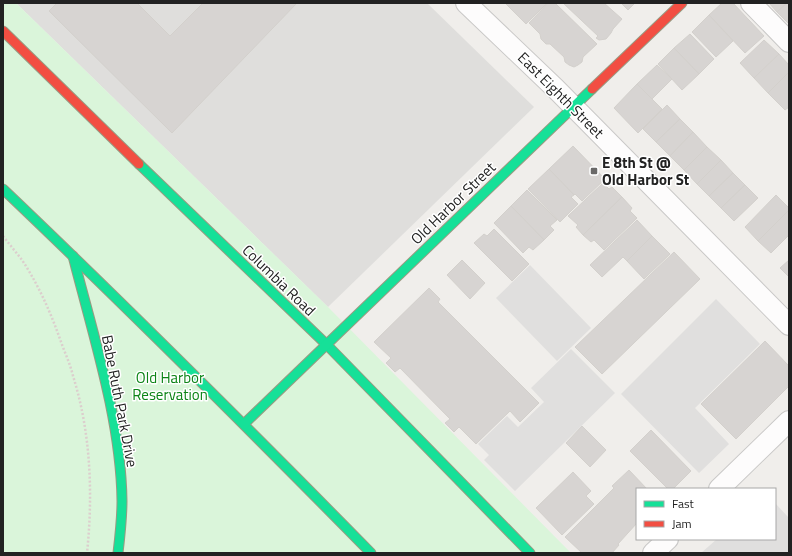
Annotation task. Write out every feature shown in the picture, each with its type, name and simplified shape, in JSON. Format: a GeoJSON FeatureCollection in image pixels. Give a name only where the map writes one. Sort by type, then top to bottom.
{"type":"FeatureCollection","features":[{"type":"Feature","properties":{"kind":"main road","name":"Old Harbor Street"},"geometry":{"type":"LineString","coordinates":[[244,424],[682,3]]}},
{"type":"Feature","properties":{"kind":"main road","name":"Columbia Road"},"geometry":{"type":"LineString","coordinates":[[3,31],[169,194],[327,345],[530,553]]}},
{"type":"Feature","properties":{"kind":"main road"},"geometry":{"type":"LineString","coordinates":[[3,188],[244,424],[371,553]]}},
{"type":"Feature","properties":{"kind":"main road","name":"Babe Ruth Park Drive"},"geometry":{"type":"LineString","coordinates":[[73,256],[104,379],[120,462],[122,504],[118,553]]}},
{"type":"Feature","properties":{"kind":"street","name":"East Eighth Street"},"geometry":{"type":"LineString","coordinates":[[466,3],[548,81],[789,325]]}},
{"type":"Feature","properties":{"kind":"street"},"geometry":{"type":"LineString","coordinates":[[751,3],[789,42]]}},
{"type":"Feature","properties":{"kind":"street"},"geometry":{"type":"LineString","coordinates":[[720,488],[789,421]]}},
{"type":"Feature","properties":{"kind":"street"},"geometry":{"type":"LineString","coordinates":[[653,553],[667,540]]}},
{"type":"Feature","properties":{"kind":"path"},"geometry":{"type":"LineString","coordinates":[[3,236],[21,260],[39,290],[54,322],[74,376],[84,424],[90,477],[90,525],[87,553]]}},
{"type":"Feature","properties":{"kind":"shaded area"},"geometry":{"type":"Polygon","coordinates":[[[16,3],[427,3],[534,107],[328,307],[16,3]]]}},
{"type":"Feature","properties":{"kind":"shaded area"},"geometry":{"type":"Polygon","coordinates":[[[530,265],[591,328],[557,361],[496,298],[530,265]]]}},
{"type":"Feature","properties":{"kind":"shaded area"},"geometry":{"type":"Polygon","coordinates":[[[716,299],[760,344],[695,408],[729,444],[699,473],[621,394],[716,299]]]}},
{"type":"Feature","properties":{"kind":"shaded area"},"geometry":{"type":"Polygon","coordinates":[[[571,349],[615,393],[515,491],[484,460],[489,455],[478,444],[507,416],[518,427],[544,402],[531,388],[571,349]]]}},
{"type":"Feature","properties":{"kind":"shaded area"},"geometry":{"type":"Polygon","coordinates":[[[776,504],[789,518],[789,553],[701,553],[716,540],[776,540],[776,504]]]}},
{"type":"Feature","properties":{"kind":"green space","name":"Old Harbor Reservation"},"geometry":{"type":"Polygon","coordinates":[[[3,3],[16,3],[328,307],[571,553],[3,553],[3,3]]]}},
{"type":"Feature","properties":{"kind":"building"},"geometry":{"type":"Polygon","coordinates":[[[57,3],[137,3],[170,36],[203,3],[297,3],[172,133],[49,11],[57,3]]]}},
{"type":"Feature","properties":{"kind":"building"},"geometry":{"type":"Polygon","coordinates":[[[547,3],[526,24],[506,4],[547,3]]]}},
{"type":"Feature","properties":{"kind":"building"},"geometry":{"type":"Polygon","coordinates":[[[548,3],[555,3],[597,44],[583,57],[582,62],[574,67],[565,62],[564,57],[550,44],[546,44],[541,39],[540,34],[529,23],[548,3]]]}},
{"type":"Feature","properties":{"kind":"building"},"geometry":{"type":"Polygon","coordinates":[[[563,3],[604,3],[622,19],[606,39],[599,40],[596,38],[598,36],[563,3]]]}},
{"type":"Feature","properties":{"kind":"building"},"geometry":{"type":"Polygon","coordinates":[[[621,3],[635,3],[628,10],[621,3]]]}},
{"type":"Feature","properties":{"kind":"building"},"geometry":{"type":"Polygon","coordinates":[[[722,3],[733,3],[764,36],[745,53],[709,15],[722,3]]]}},
{"type":"Feature","properties":{"kind":"building"},"geometry":{"type":"Polygon","coordinates":[[[769,3],[787,3],[777,12],[769,3]]]}},
{"type":"Feature","properties":{"kind":"building"},"geometry":{"type":"Polygon","coordinates":[[[789,3],[789,24],[777,12],[789,3]]]}},
{"type":"Feature","properties":{"kind":"building"},"geometry":{"type":"Polygon","coordinates":[[[709,15],[733,41],[716,57],[692,32],[709,15]]]}},
{"type":"Feature","properties":{"kind":"building"},"geometry":{"type":"Polygon","coordinates":[[[690,34],[714,59],[699,74],[674,48],[690,34]]]}},
{"type":"Feature","properties":{"kind":"building"},"geometry":{"type":"Polygon","coordinates":[[[764,40],[779,54],[754,78],[740,63],[764,40]]]}},
{"type":"Feature","properties":{"kind":"building"},"geometry":{"type":"Polygon","coordinates":[[[674,48],[699,74],[682,90],[658,64],[674,48]]]}},
{"type":"Feature","properties":{"kind":"building"},"geometry":{"type":"Polygon","coordinates":[[[779,54],[789,65],[789,72],[768,93],[754,78],[779,54]]]}},
{"type":"Feature","properties":{"kind":"building"},"geometry":{"type":"Polygon","coordinates":[[[657,65],[672,79],[652,99],[637,84],[657,65]]]}},
{"type":"Feature","properties":{"kind":"building"},"geometry":{"type":"Polygon","coordinates":[[[789,72],[789,107],[785,110],[768,93],[789,72]]]}},
{"type":"Feature","properties":{"kind":"building"},"geometry":{"type":"Polygon","coordinates":[[[637,84],[662,109],[638,133],[614,108],[637,84]]]}},
{"type":"Feature","properties":{"kind":"building"},"geometry":{"type":"Polygon","coordinates":[[[667,105],[680,119],[656,142],[643,129],[667,105]]]}},
{"type":"Feature","properties":{"kind":"building"},"geometry":{"type":"Polygon","coordinates":[[[680,119],[693,132],[670,156],[656,142],[680,119]]]}},
{"type":"Feature","properties":{"kind":"building"},"geometry":{"type":"Polygon","coordinates":[[[693,132],[707,147],[684,170],[670,156],[693,132]]]}},
{"type":"Feature","properties":{"kind":"building"},"geometry":{"type":"Polygon","coordinates":[[[573,146],[605,179],[582,201],[575,194],[574,195],[549,169],[573,146]]]}},
{"type":"Feature","properties":{"kind":"building"},"geometry":{"type":"Polygon","coordinates":[[[707,147],[721,160],[697,184],[684,170],[707,147]]]}},
{"type":"Feature","properties":{"kind":"building"},"geometry":{"type":"Polygon","coordinates":[[[721,160],[733,173],[709,196],[697,184],[721,160]]]}},
{"type":"Feature","properties":{"kind":"building"},"geometry":{"type":"Polygon","coordinates":[[[549,169],[574,195],[571,197],[578,204],[560,222],[528,189],[549,169]]]}},
{"type":"Feature","properties":{"kind":"building"},"geometry":{"type":"Polygon","coordinates":[[[733,173],[745,185],[721,208],[709,196],[733,173]]]}},
{"type":"Feature","properties":{"kind":"building"},"geometry":{"type":"Polygon","coordinates":[[[603,183],[609,189],[612,187],[622,197],[583,235],[576,227],[578,225],[568,216],[603,183]]]}},
{"type":"Feature","properties":{"kind":"building"},"geometry":{"type":"Polygon","coordinates":[[[745,185],[758,198],[734,221],[721,208],[745,185]]]}},
{"type":"Feature","properties":{"kind":"building"},"geometry":{"type":"Polygon","coordinates":[[[527,190],[557,220],[550,226],[554,230],[544,240],[511,206],[527,190]]]}},
{"type":"Feature","properties":{"kind":"building"},"geometry":{"type":"Polygon","coordinates":[[[776,195],[789,208],[789,210],[758,241],[745,227],[776,195]]]}},
{"type":"Feature","properties":{"kind":"building"},"geometry":{"type":"Polygon","coordinates":[[[622,197],[632,208],[630,211],[637,218],[604,250],[594,240],[591,242],[583,235],[622,197]]]}},
{"type":"Feature","properties":{"kind":"building"},"geometry":{"type":"Polygon","coordinates":[[[511,206],[544,240],[533,250],[529,247],[523,253],[494,223],[511,206]]]}},
{"type":"Feature","properties":{"kind":"building"},"geometry":{"type":"Polygon","coordinates":[[[789,210],[789,235],[771,253],[758,241],[789,210]]]}},
{"type":"Feature","properties":{"kind":"building"},"geometry":{"type":"Polygon","coordinates":[[[637,220],[652,236],[627,261],[623,257],[602,277],[590,265],[637,220]]]}},
{"type":"Feature","properties":{"kind":"building"},"geometry":{"type":"Polygon","coordinates":[[[494,229],[529,264],[512,281],[474,243],[484,234],[487,236],[494,229]]]}},
{"type":"Feature","properties":{"kind":"building"},"geometry":{"type":"Polygon","coordinates":[[[652,236],[670,254],[644,279],[627,261],[652,236]]]}},
{"type":"Feature","properties":{"kind":"building"},"geometry":{"type":"Polygon","coordinates":[[[674,252],[700,279],[602,374],[575,347],[674,252]]]}},
{"type":"Feature","properties":{"kind":"building"},"geometry":{"type":"Polygon","coordinates":[[[462,260],[485,283],[470,299],[447,275],[462,260]]]}},
{"type":"Feature","properties":{"kind":"building"},"geometry":{"type":"Polygon","coordinates":[[[789,260],[789,277],[780,268],[789,260]]]}},
{"type":"Feature","properties":{"kind":"building"},"geometry":{"type":"Polygon","coordinates":[[[429,288],[440,299],[438,302],[539,403],[520,422],[510,411],[476,444],[459,427],[454,432],[445,423],[450,419],[400,368],[395,372],[386,363],[391,358],[374,342],[429,288]]]}},
{"type":"Feature","properties":{"kind":"building"},"geometry":{"type":"Polygon","coordinates":[[[765,341],[789,366],[789,386],[736,439],[701,404],[765,341]]]}},
{"type":"Feature","properties":{"kind":"building"},"geometry":{"type":"Polygon","coordinates":[[[582,426],[606,450],[590,467],[566,443],[582,426]]]}},
{"type":"Feature","properties":{"kind":"building"},"geometry":{"type":"Polygon","coordinates":[[[651,430],[691,471],[674,488],[667,488],[630,451],[651,430]]]}},
{"type":"Feature","properties":{"kind":"building"},"geometry":{"type":"Polygon","coordinates":[[[629,470],[646,488],[636,488],[636,524],[612,553],[582,553],[565,537],[614,488],[612,486],[629,470]]]}},
{"type":"Feature","properties":{"kind":"building"},"geometry":{"type":"Polygon","coordinates":[[[573,472],[591,491],[586,496],[594,504],[562,535],[536,508],[573,472]]]}},
{"type":"Feature","properties":{"kind":"traffic: fast"},"geometry":{"type":"LineString","coordinates":[[244,424],[592,89]]}},
{"type":"Feature","properties":{"kind":"traffic: fast"},"geometry":{"type":"LineString","coordinates":[[139,164],[327,345],[530,553]]}},
{"type":"Feature","properties":{"kind":"traffic: fast"},"geometry":{"type":"LineString","coordinates":[[3,189],[96,279],[371,553]]}},
{"type":"Feature","properties":{"kind":"traffic: fast"},"geometry":{"type":"LineString","coordinates":[[73,256],[105,378],[117,440],[122,501],[118,553]]}},
{"type":"Feature","properties":{"kind":"traffic: jam"},"geometry":{"type":"LineString","coordinates":[[592,89],[682,3]]}},
{"type":"Feature","properties":{"kind":"traffic: jam"},"geometry":{"type":"LineString","coordinates":[[3,31],[139,164]]}},
{"type":"Feature","properties":{"kind":"place","name":"E 8th St @ Old Harbor St"},"geometry":{"type":"Point","coordinates":[594,171]}}]}
